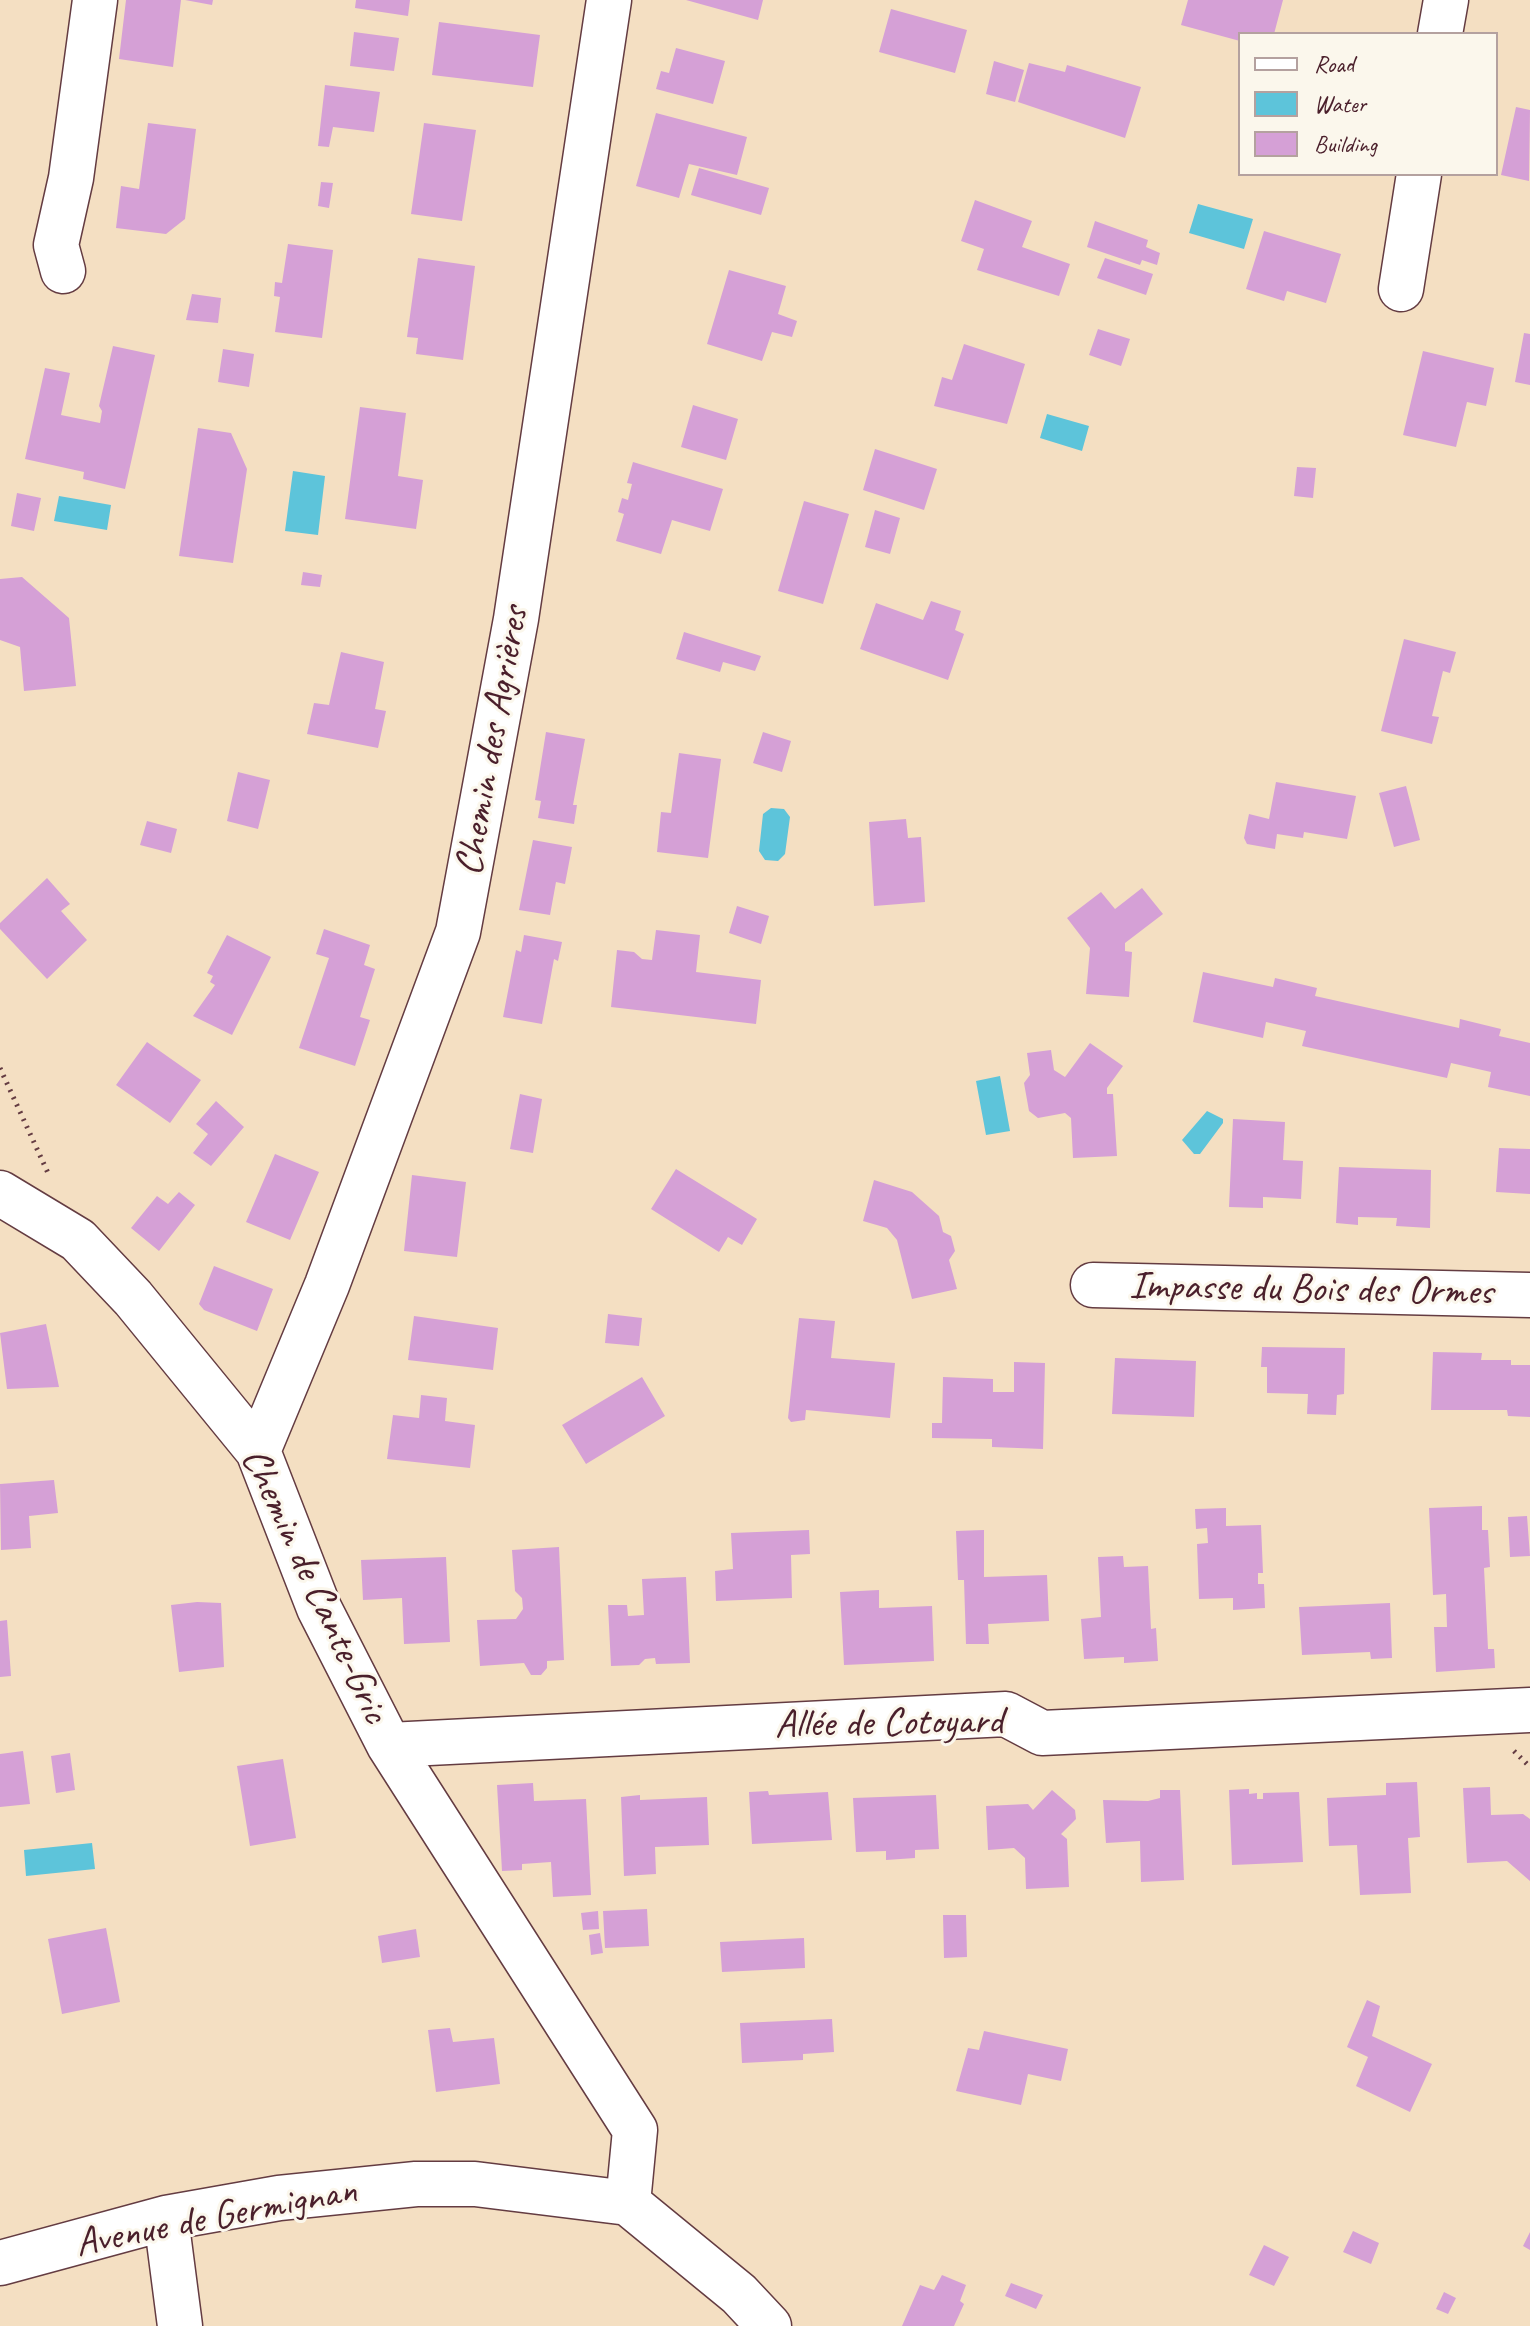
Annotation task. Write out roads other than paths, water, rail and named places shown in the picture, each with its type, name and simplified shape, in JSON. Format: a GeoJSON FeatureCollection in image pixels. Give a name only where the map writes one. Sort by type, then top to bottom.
{"type":"FeatureCollection","features":[{"type":"Feature","properties":{"kind":"street"},"geometry":{"type":"LineString","coordinates":[[63,271],[56,245],[71,178],[95,0]]}},
{"type":"Feature","properties":{"kind":"street","name":"Chemin des Agrières"},"geometry":{"type":"LineString","coordinates":[[258,1451],[327,1285],[458,932],[516,619],[609,0]]}},
{"type":"Feature","properties":{"kind":"street"},"geometry":{"type":"LineString","coordinates":[[1440,32],[1446,0]]}},
{"type":"Feature","properties":{"kind":"street"},"geometry":{"type":"LineString","coordinates":[[1401,289],[1419,176]]}},
{"type":"Feature","properties":{"kind":"street","name":"Chemin de Cante-Gric"},"geometry":{"type":"LineString","coordinates":[[0,1193],[78,1240],[133,1298],[258,1451],[319,1608],[389,1745],[635,2130],[628,2203]]}},
{"type":"Feature","properties":{"kind":"street","name":"Impasse du Bois des Ormes"},"geometry":{"type":"LineString","coordinates":[[1093,1285],[1530,1295]]}},
{"type":"Feature","properties":{"kind":"street","name":"Allée de Cotoyard"},"geometry":{"type":"LineString","coordinates":[[389,1745],[1006,1714],[1042,1733],[1530,1710]]}},
{"type":"Feature","properties":{"kind":"street","name":"Avenue de Germignan"},"geometry":{"type":"LineString","coordinates":[[0,2263],[166,2218],[279,2198],[416,2184],[549,2191],[628,2203]]}},
{"type":"Feature","properties":{"kind":"street"},"geometry":{"type":"LineString","coordinates":[[628,2203],[739,2294],[769,2326]]}},
{"type":"Feature","properties":{"kind":"street"},"geometry":{"type":"LineString","coordinates":[[166,2218],[180,2326]]}},
{"type":"Feature","properties":{"kind":"water"},"geometry":{"type":"Polygon","coordinates":[[[1198,204],[1253,219],[1244,249],[1189,233],[1198,204]]]}},
{"type":"Feature","properties":{"kind":"water"},"geometry":{"type":"Polygon","coordinates":[[[1047,414],[1089,426],[1082,451],[1040,438],[1047,414]]]}},
{"type":"Feature","properties":{"kind":"water"},"geometry":{"type":"Polygon","coordinates":[[[293,471],[325,476],[318,535],[285,531],[293,471]]]}},
{"type":"Feature","properties":{"kind":"water"},"geometry":{"type":"Polygon","coordinates":[[[59,496],[111,505],[107,530],[54,521],[59,496]]]}},
{"type":"Feature","properties":{"kind":"water"},"geometry":{"type":"Polygon","coordinates":[[[771,808],[784,809],[790,817],[785,854],[778,861],[765,860],[759,851],[763,814],[771,808]]]}},
{"type":"Feature","properties":{"kind":"water"},"geometry":{"type":"Polygon","coordinates":[[[1000,1076],[1010,1131],[986,1135],[976,1081],[1000,1076]]]}},
{"type":"Feature","properties":{"kind":"water"},"geometry":{"type":"Polygon","coordinates":[[[1207,1111],[1223,1119],[1223,1123],[1200,1154],[1194,1154],[1182,1140],[1207,1111]]]}},
{"type":"Feature","properties":{"kind":"water"},"geometry":{"type":"Polygon","coordinates":[[[92,1843],[95,1869],[26,1876],[24,1850],[92,1843]]]}}]}
